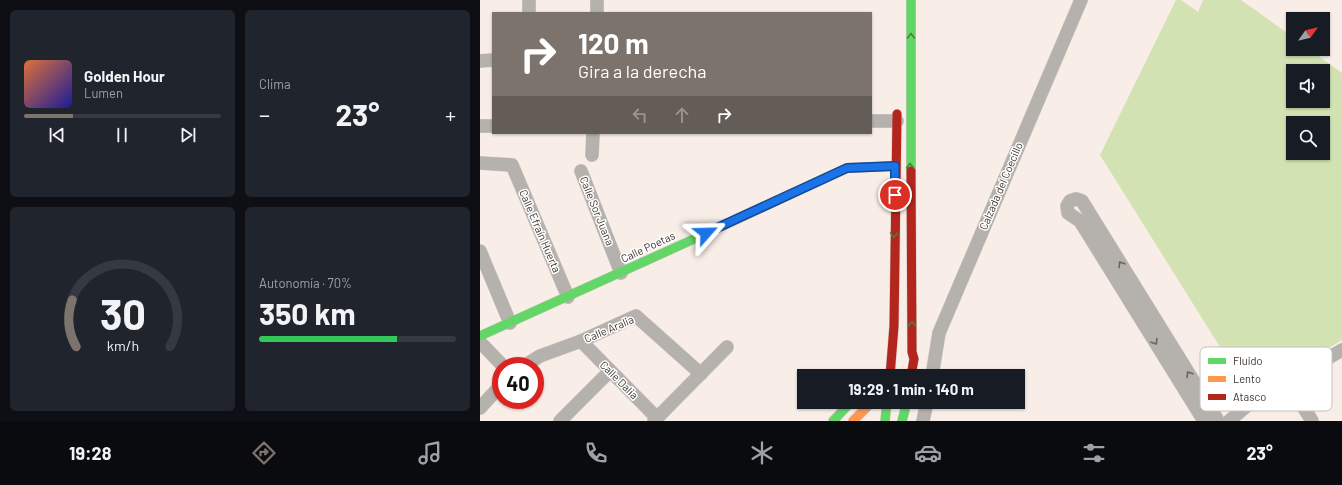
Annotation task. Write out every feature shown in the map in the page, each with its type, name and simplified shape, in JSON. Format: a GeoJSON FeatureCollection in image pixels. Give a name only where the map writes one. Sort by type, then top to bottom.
{"type":"FeatureCollection","features":[{"type":"Feature","properties":{"kind":"main road"},"geometry":{"type":"LineString","coordinates":[[894,369],[902,356],[911,0]]}},
{"type":"Feature","properties":{"kind":"main road"},"geometry":{"type":"LineString","coordinates":[[897,106],[894,326],[902,356],[911,369]]}},
{"type":"Feature","properties":{"kind":"main road","name":"Calle Poetas"},"geometry":{"type":"LineString","coordinates":[[480,336],[621,273],[847,168],[895,166]]}},
{"type":"Feature","properties":{"kind":"main road"},"geometry":{"type":"LineString","coordinates":[[884,369],[902,356]]}},
{"type":"Feature","properties":{"kind":"main road"},"geometry":{"type":"LineString","coordinates":[[833,421],[844,409]]}},
{"type":"Feature","properties":{"kind":"main road"},"geometry":{"type":"LineString","coordinates":[[856,420],[866,409]]}},
{"type":"Feature","properties":{"kind":"main road"},"geometry":{"type":"LineString","coordinates":[[885,421],[886,409]]}},
{"type":"Feature","properties":{"kind":"main road"},"geometry":{"type":"LineString","coordinates":[[902,421],[905,409]]}},
{"type":"Feature","properties":{"kind":"street"},"geometry":{"type":"LineString","coordinates":[[529,0],[529,12]]}},
{"type":"Feature","properties":{"kind":"street"},"geometry":{"type":"LineString","coordinates":[[597,0],[597,12]]}},
{"type":"Feature","properties":{"kind":"street","name":"Calzada del Coecillo"},"geometry":{"type":"LineString","coordinates":[[933,369],[938,333],[1081,0]]}},
{"type":"Feature","properties":{"kind":"street"},"geometry":{"type":"LineString","coordinates":[[480,61],[492,60]]}},
{"type":"Feature","properties":{"kind":"street"},"geometry":{"type":"LineString","coordinates":[[872,121],[897,122]]}},
{"type":"Feature","properties":{"kind":"street"},"geometry":{"type":"LineString","coordinates":[[480,126],[492,126]]}},
{"type":"Feature","properties":{"kind":"street"},"geometry":{"type":"LineString","coordinates":[[592,155],[593,134]]}},
{"type":"Feature","properties":{"kind":"street","name":"Calle Efraín Huerta"},"geometry":{"type":"LineString","coordinates":[[480,163],[512,165],[568,297]]}},
{"type":"Feature","properties":{"kind":"street","name":"Calle Sor Juana"},"geometry":{"type":"LineString","coordinates":[[581,171],[621,273]]}},
{"type":"Feature","properties":{"kind":"street"},"geometry":{"type":"LineString","coordinates":[[1151,324],[1082,201],[1076,199],[1070,201],[1067,206],[1068,214],[1080,221],[1200,396]]}},
{"type":"Feature","properties":{"kind":"street"},"geometry":{"type":"LineString","coordinates":[[480,251],[510,323]]}},
{"type":"Feature","properties":{"kind":"street","name":"Calle Aralia"},"geometry":{"type":"LineString","coordinates":[[538,357],[581,341],[636,316],[701,374]]}},
{"type":"Feature","properties":{"kind":"street","name":"Calle Dalia"},"geometry":{"type":"LineString","coordinates":[[581,341],[656,419]]}},
{"type":"Feature","properties":{"kind":"street"},"geometry":{"type":"LineString","coordinates":[[480,342],[494,357]]}},
{"type":"Feature","properties":{"kind":"street"},"geometry":{"type":"LineString","coordinates":[[656,419],[727,347]]}},
{"type":"Feature","properties":{"kind":"street"},"geometry":{"type":"LineString","coordinates":[[1332,356],[1342,350]]}},
{"type":"Feature","properties":{"kind":"street"},"geometry":{"type":"LineString","coordinates":[[560,421],[610,371]]}},
{"type":"Feature","properties":{"kind":"street"},"geometry":{"type":"LineString","coordinates":[[480,408],[492,395]]}},
{"type":"Feature","properties":{"kind":"street"},"geometry":{"type":"LineString","coordinates":[[923,421],[926,409]]}},
{"type":"Feature","properties":{"kind":"street"},"geometry":{"type":"LineString","coordinates":[[1210,411],[1217,421],[1236,411]]}},
{"type":"Feature","properties":{"kind":"street"},"geometry":{"type":"LineString","coordinates":[[1306,411],[1312,421]]}},
{"type":"Feature","properties":{"kind":"green space"},"geometry":{"type":"Polygon","coordinates":[[[1176,0],[1181,0],[1198,12],[1203,0],[1241,0],[1286,32],[1286,56],[1319,56],[1330,64],[1286,64],[1286,108],[1330,108],[1330,64],[1342,73],[1342,340],[1330,347],[1220,347],[1100,155],[1176,0]]]}},
{"type":"Feature","properties":{"kind":"traffic: fast"},"geometry":{"type":"LineString","coordinates":[[911,0],[911,171]]}},
{"type":"Feature","properties":{"kind":"traffic: fast"},"geometry":{"type":"LineString","coordinates":[[480,336],[716,229]]}},
{"type":"Feature","properties":{"kind":"traffic: fast"},"geometry":{"type":"LineString","coordinates":[[833,421],[844,409]]}},
{"type":"Feature","properties":{"kind":"traffic: fast"},"geometry":{"type":"LineString","coordinates":[[885,421],[886,409]]}},
{"type":"Feature","properties":{"kind":"traffic: fast"},"geometry":{"type":"LineString","coordinates":[[902,421],[905,409]]}},
{"type":"Feature","properties":{"kind":"traffic: slow"},"geometry":{"type":"LineString","coordinates":[[716,229],[847,168],[895,166]]}},
{"type":"Feature","properties":{"kind":"traffic: slow"},"geometry":{"type":"LineString","coordinates":[[853,421],[865,409]]}},
{"type":"Feature","properties":{"kind":"traffic: jam"},"geometry":{"type":"LineString","coordinates":[[891,369],[894,326],[897,114]]}},
{"type":"Feature","properties":{"kind":"traffic: jam"},"geometry":{"type":"LineString","coordinates":[[911,171],[912,352],[914,359],[912,369]]}},
{"type":"Feature","properties":{"kind":"route"},"geometry":{"type":"LineString","coordinates":[[706,233],[847,168],[895,166],[895,195]]}}]}
